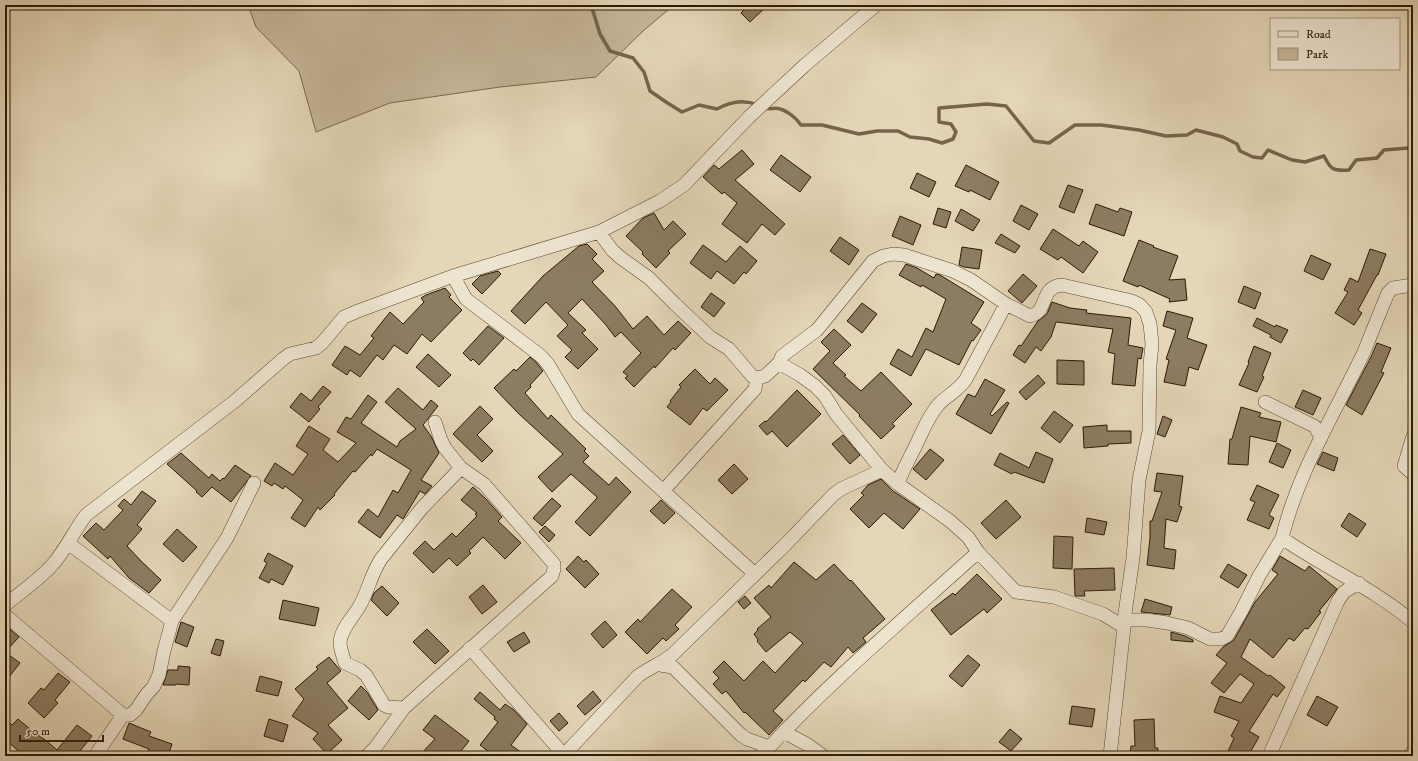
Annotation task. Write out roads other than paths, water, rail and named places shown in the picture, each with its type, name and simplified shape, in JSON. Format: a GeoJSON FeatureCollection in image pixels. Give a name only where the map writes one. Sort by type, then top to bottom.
{"type":"FeatureCollection","features":[{"type":"Feature","properties":{"kind":"street"},"geometry":{"type":"LineString","coordinates":[[5,605],[52,565],[86,515],[235,401],[290,354],[316,348],[344,317],[358,311],[453,276],[599,232],[660,201],[684,185],[749,117],[788,80],[876,5]]}},
{"type":"Feature","properties":{"kind":"street"},"geometry":{"type":"LineString","coordinates":[[599,232],[612,250],[649,278],[710,337],[729,349],[752,376],[757,378],[765,376],[779,363],[782,356],[817,330],[872,261],[882,256],[893,254],[904,256],[954,272],[971,280],[1006,304],[1030,316],[1035,315],[1039,311],[1048,291],[1054,285],[1062,284],[1132,301],[1140,305],[1146,312],[1152,334],[1149,432],[1139,480],[1133,558],[1124,624],[1110,756]]}},
{"type":"Feature","properties":{"kind":"street"},"geometry":{"type":"LineString","coordinates":[[453,276],[466,299],[541,356],[548,364],[578,414],[755,574]]}},
{"type":"Feature","properties":{"kind":"street"},"geometry":{"type":"LineString","coordinates":[[779,363],[800,374],[815,386],[825,396],[836,414],[882,470],[898,484],[968,537],[978,552],[1016,592],[1054,597],[1103,614],[1124,624],[1147,620],[1167,623],[1188,628],[1210,639],[1221,639],[1227,636],[1258,576],[1282,538],[1295,497],[1321,438],[1364,352],[1388,293],[1393,288],[1413,285]]}},
{"type":"Feature","properties":{"kind":"street"},"geometry":{"type":"LineString","coordinates":[[898,484],[902,471],[907,464],[928,419],[940,403],[961,387],[1006,304]]}},
{"type":"Feature","properties":{"kind":"street"},"geometry":{"type":"LineString","coordinates":[[663,491],[755,390],[757,378]]}},
{"type":"Feature","properties":{"kind":"street"},"geometry":{"type":"LineString","coordinates":[[1264,402],[1314,426],[1321,438]]}},
{"type":"Feature","properties":{"kind":"street"},"geometry":{"type":"LineString","coordinates":[[367,756],[375,748],[404,708],[552,576],[554,569],[554,564],[484,484],[462,468],[440,440],[435,422]]}},
{"type":"Feature","properties":{"kind":"street"},"geometry":{"type":"LineString","coordinates":[[1413,436],[1404,466],[1413,474]]}},
{"type":"Feature","properties":{"kind":"street"},"geometry":{"type":"LineString","coordinates":[[404,708],[388,707],[384,705],[366,675],[360,670],[345,663],[340,641],[344,630],[360,605],[375,568],[381,559],[422,508],[462,468]]}},
{"type":"Feature","properties":{"kind":"street"},"geometry":{"type":"LineString","coordinates":[[470,648],[564,756],[638,676],[645,671],[672,661],[833,495],[841,489],[882,470]]}},
{"type":"Feature","properties":{"kind":"street"},"geometry":{"type":"LineString","coordinates":[[5,615],[123,715],[130,715],[136,710],[146,694],[154,686],[160,675],[164,651],[172,621],[227,538],[254,483]]}},
{"type":"Feature","properties":{"kind":"street"},"geometry":{"type":"LineString","coordinates":[[1282,538],[1359,583],[1396,607],[1413,622]]}},
{"type":"Feature","properties":{"kind":"street"},"geometry":{"type":"LineString","coordinates":[[68,543],[172,621]]}},
{"type":"Feature","properties":{"kind":"street"},"geometry":{"type":"LineString","coordinates":[[672,661],[741,735],[765,752],[878,642],[978,552]]}},
{"type":"Feature","properties":{"kind":"street"},"geometry":{"type":"LineString","coordinates":[[1269,756],[1338,601],[1344,592],[1359,583]]}},
{"type":"Feature","properties":{"kind":"street"},"geometry":{"type":"LineString","coordinates":[[94,756],[123,715]]}},
{"type":"Feature","properties":{"kind":"street"},"geometry":{"type":"LineString","coordinates":[[784,732],[808,745],[823,756]]}},
{"type":"Feature","properties":{"kind":"street"},"geometry":{"type":"LineString","coordinates":[[1410,756],[1413,751]]}},
{"type":"Feature","properties":{"kind":"waterway"},"geometry":{"type":"LineString","coordinates":[[586,5],[592,8],[600,34],[610,51],[633,58],[644,72],[650,91],[682,112],[699,105],[717,109],[727,104],[738,102],[748,102],[758,105]]}},
{"type":"Feature","properties":{"kind":"waterway"},"geometry":{"type":"LineString","coordinates":[[764,108],[778,108],[783,110],[797,120],[801,125],[822,125],[859,134],[877,131],[898,131],[910,137],[929,139],[942,143],[953,139],[956,132],[951,124],[939,122],[939,108],[987,104],[1006,106],[1034,141],[1049,143],[1075,125],[1101,125],[1139,130],[1166,136],[1187,135],[1196,130],[1223,137],[1237,144],[1240,151],[1253,157],[1262,158],[1268,150],[1292,160],[1305,162],[1324,156],[1331,167],[1336,170],[1349,170],[1356,160],[1377,158],[1384,150],[1408,148],[1413,150]]}}]}
